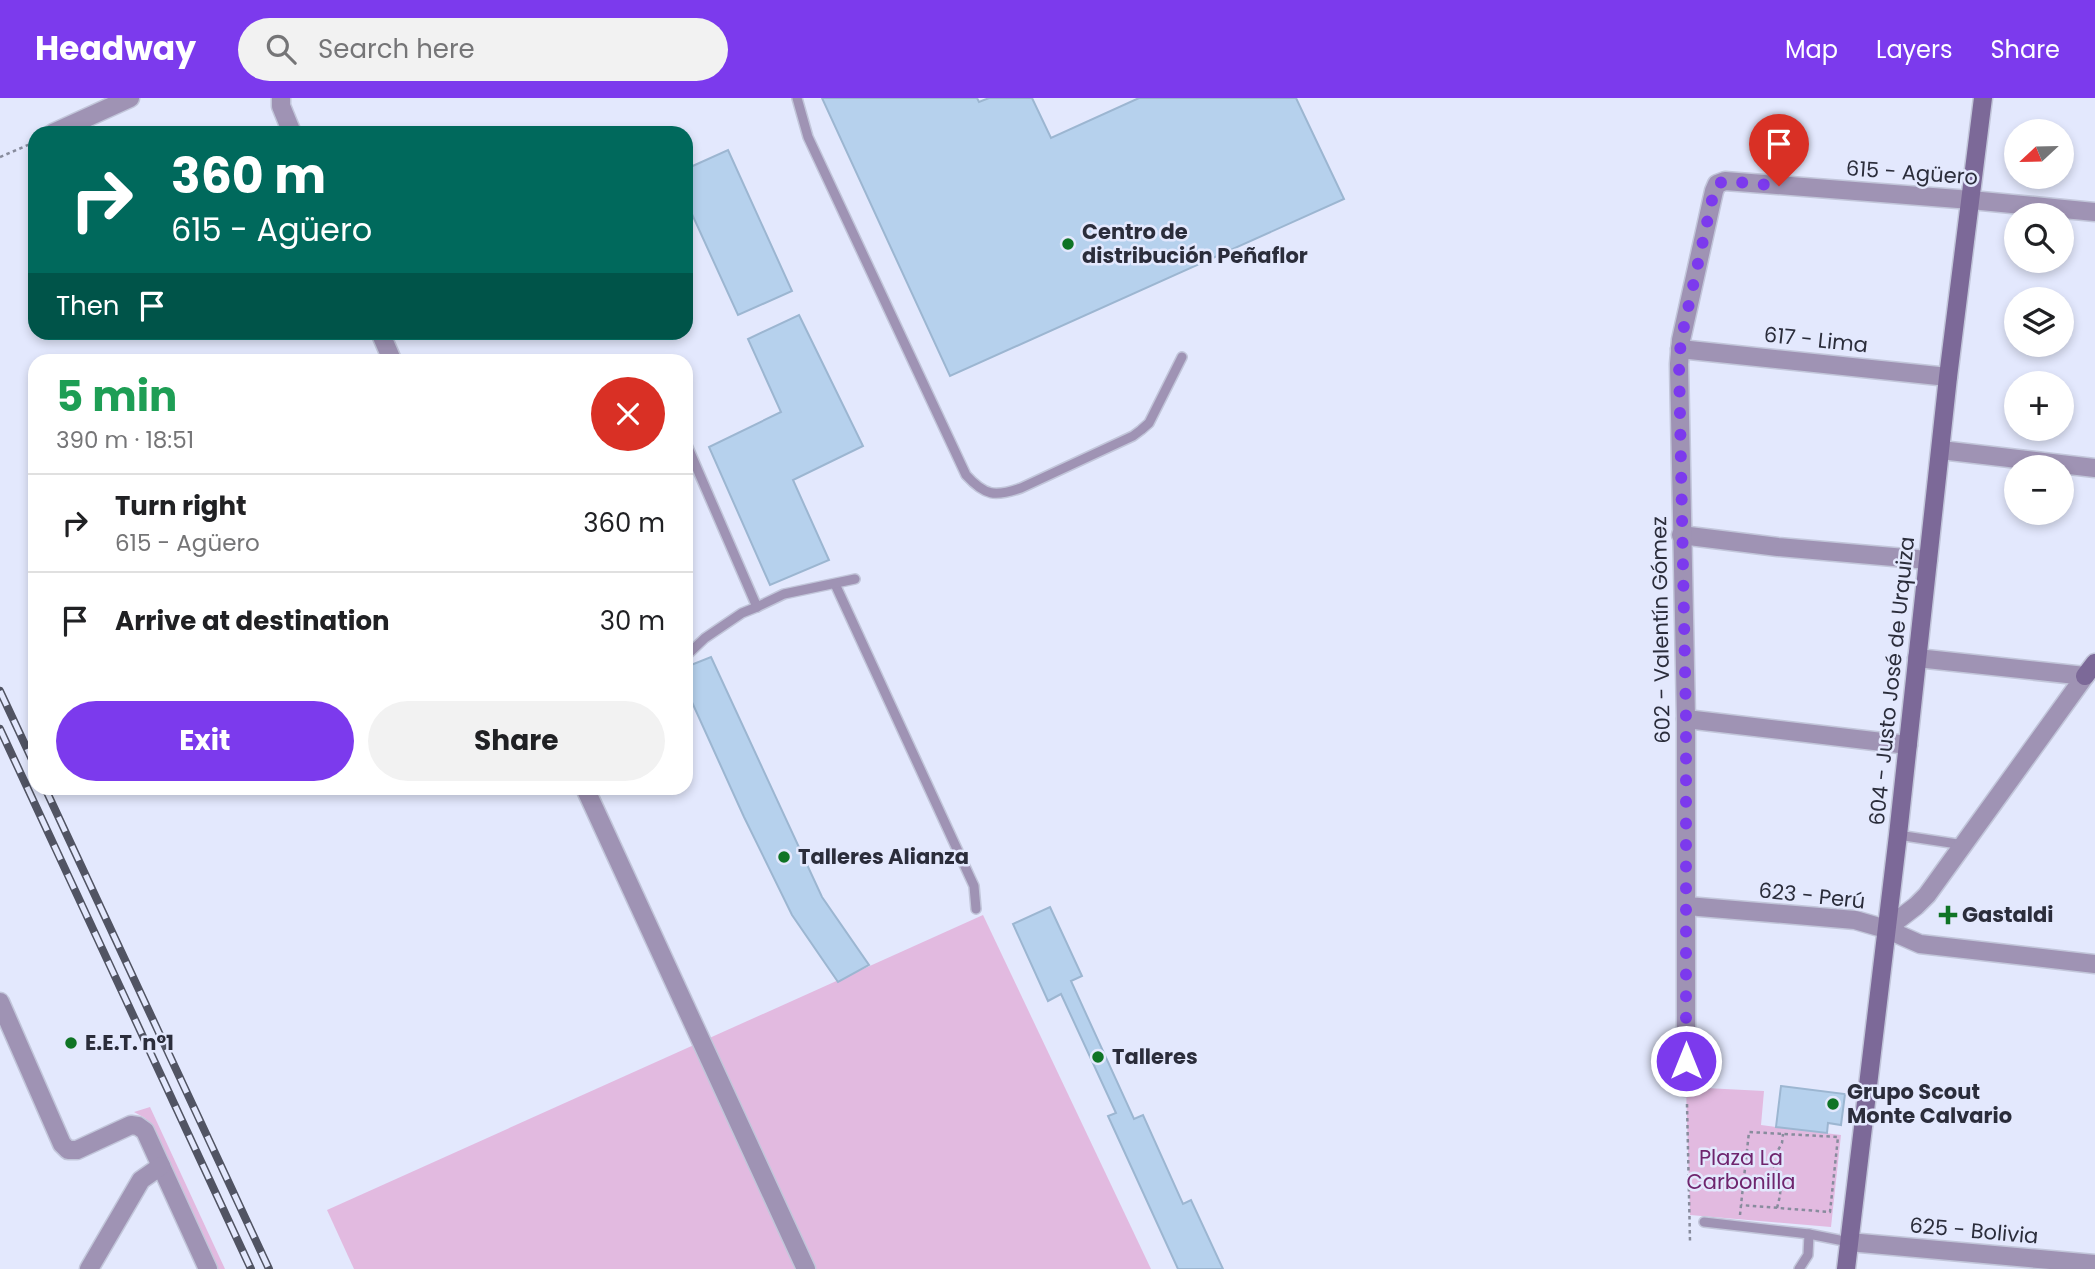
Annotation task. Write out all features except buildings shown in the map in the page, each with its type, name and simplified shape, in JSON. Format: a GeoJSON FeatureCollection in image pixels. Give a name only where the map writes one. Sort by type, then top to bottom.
{"type":"FeatureCollection","features":[{"type":"Feature","properties":{"kind":"main road","name":"604 - Justo José de Urquiza"},"geometry":{"type":"LineString","coordinates":[[1846,1269],[1898,835],[1948,377],[1983,98]]}},
{"type":"Feature","properties":{"kind":"street"},"geometry":{"type":"LineString","coordinates":[[68,126],[130,98]]}},
{"type":"Feature","properties":{"kind":"street"},"geometry":{"type":"LineString","coordinates":[[281,98],[281,106],[289,126]]}},
{"type":"Feature","properties":{"kind":"street","name":"615 - Agüero"},"geometry":{"type":"LineString","coordinates":[[1725,181],[2095,212]]}},
{"type":"Feature","properties":{"kind":"street","name":"602 - Valentín Gómez"},"geometry":{"type":"LineString","coordinates":[[1686,1087],[1686,719],[1680,349],[1714,191],[1717,184],[1725,181]]}},
{"type":"Feature","properties":{"kind":"street","name":"617 - Lima"},"geometry":{"type":"LineString","coordinates":[[1680,349],[1948,377]]}},
{"type":"Feature","properties":{"kind":"street"},"geometry":{"type":"LineString","coordinates":[[1941,450],[2095,468]]}},
{"type":"Feature","properties":{"kind":"street"},"geometry":{"type":"LineString","coordinates":[[1681,535],[1778,547],[1928,560]]}},
{"type":"Feature","properties":{"kind":"street"},"geometry":{"type":"LineString","coordinates":[[1917,658],[2092,672]]}},
{"type":"Feature","properties":{"kind":"street"},"geometry":{"type":"LineString","coordinates":[[1886,929],[1927,895],[2092,672]]}},
{"type":"Feature","properties":{"kind":"street"},"geometry":{"type":"LineString","coordinates":[[1686,719],[1908,745]]}},
{"type":"Feature","properties":{"kind":"street"},"geometry":{"type":"LineString","coordinates":[[588,795],[806,1269]]}},
{"type":"Feature","properties":{"kind":"street","name":"623 - Perú"},"geometry":{"type":"LineString","coordinates":[[1687,906],[1856,920],[1886,929],[1920,944],[2095,964]]}},
{"type":"Feature","properties":{"kind":"street"},"geometry":{"type":"LineString","coordinates":[[0,1002],[62,1144],[68,1150],[77,1150],[131,1125],[138,1126],[145,1132],[208,1269]]}},
{"type":"Feature","properties":{"kind":"street"},"geometry":{"type":"LineString","coordinates":[[0,1040],[21,1052]]}},
{"type":"Feature","properties":{"kind":"street"},"geometry":{"type":"LineString","coordinates":[[89,1269],[141,1180],[161,1166]]}},
{"type":"Feature","properties":{"kind":"street","name":"625 - Bolivia"},"geometry":{"type":"LineString","coordinates":[[1849,1242],[2095,1265]]}},
{"type":"Feature","properties":{"kind":"lane"},"geometry":{"type":"LineString","coordinates":[[797,98],[814,150],[966,475],[978,489],[1005,494],[1133,436],[1149,423],[1182,357]]}},
{"type":"Feature","properties":{"kind":"lane"},"geometry":{"type":"LineString","coordinates":[[693,459],[757,607]]}},
{"type":"Feature","properties":{"kind":"lane"},"geometry":{"type":"LineString","coordinates":[[693,649],[705,638],[743,613],[785,594],[855,579]]}},
{"type":"Feature","properties":{"kind":"lane"},"geometry":{"type":"LineString","coordinates":[[835,584],[974,886],[976,909]]}},
{"type":"Feature","properties":{"kind":"lane"},"geometry":{"type":"LineString","coordinates":[[1898,835],[1964,845]]}},
{"type":"Feature","properties":{"kind":"lane"},"geometry":{"type":"LineString","coordinates":[[1703,1222],[1809,1234],[1849,1242]]}},
{"type":"Feature","properties":{"kind":"lane"},"geometry":{"type":"LineString","coordinates":[[1799,1269],[1808,1255],[1809,1234]]}},
{"type":"Feature","properties":{"kind":"path"},"geometry":{"type":"LineString","coordinates":[[0,158],[28,145]]}},
{"type":"Feature","properties":{"kind":"path"},"geometry":{"type":"LineString","coordinates":[[1686,1087],[1690,1241]]}},
{"type":"Feature","properties":{"kind":"path"},"geometry":{"type":"LineString","coordinates":[[1739,1225],[1741,1205],[1749,1132],[1838,1137],[1830,1212],[1741,1205]]}},
{"type":"Feature","properties":{"kind":"path"},"geometry":{"type":"LineString","coordinates":[[1777,1208],[1781,1192],[1780,1180],[1771,1163],[1782,1143],[1783,1134]]}},
{"type":"Feature","properties":{"kind":"green space"},"geometry":{"type":"Polygon","coordinates":[[[983,915],[1151,1269],[354,1269],[327,1210],[983,915]]]}},
{"type":"Feature","properties":{"kind":"green space","name":"Plaza La Carbonilla"},"geometry":{"type":"Polygon","coordinates":[[[1686,1087],[1764,1091],[1761,1125],[1841,1135],[1831,1227],[1690,1215],[1686,1087]]]}},
{"type":"Feature","properties":{"kind":"green space"},"geometry":{"type":"Polygon","coordinates":[[[150,1107],[225,1269],[217,1269],[154,1132],[145,1118],[134,1112],[150,1107]]]}},
{"type":"Feature","properties":{"kind":"railway"},"geometry":{"type":"LineString","coordinates":[[0,691],[28,751]]}},
{"type":"Feature","properties":{"kind":"railway"},"geometry":{"type":"LineString","coordinates":[[0,729],[28,789]]}},
{"type":"Feature","properties":{"kind":"railway"},"geometry":{"type":"LineString","coordinates":[[31,795],[251,1269]]}},
{"type":"Feature","properties":{"kind":"railway"},"geometry":{"type":"LineString","coordinates":[[48,795],[269,1269]]}},
{"type":"Feature","properties":{"kind":"place","name":"Centro de distribución Peñaflor"},"geometry":{"type":"Point","coordinates":[1068,244]}},
{"type":"Feature","properties":{"kind":"place","name":"Talleres Alianza"},"geometry":{"type":"Point","coordinates":[784,857]}},
{"type":"Feature","properties":{"kind":"place","name":"Gastaldi"},"geometry":{"type":"Point","coordinates":[1948,915]}},
{"type":"Feature","properties":{"kind":"place","name":"E.E.T. nº1"},"geometry":{"type":"Point","coordinates":[71,1043]}},
{"type":"Feature","properties":{"kind":"place","name":"Talleres"},"geometry":{"type":"Point","coordinates":[1098,1057]}},
{"type":"Feature","properties":{"kind":"place","name":"Grupo Scout Monte Calvario"},"geometry":{"type":"Point","coordinates":[1833,1104]}},
{"type":"Feature","properties":{"kind":"route"},"geometry":{"type":"LineString","coordinates":[[1686,1061],[1686,719],[1680,349],[1717,184],[1725,181],[1779,186]]}}]}
